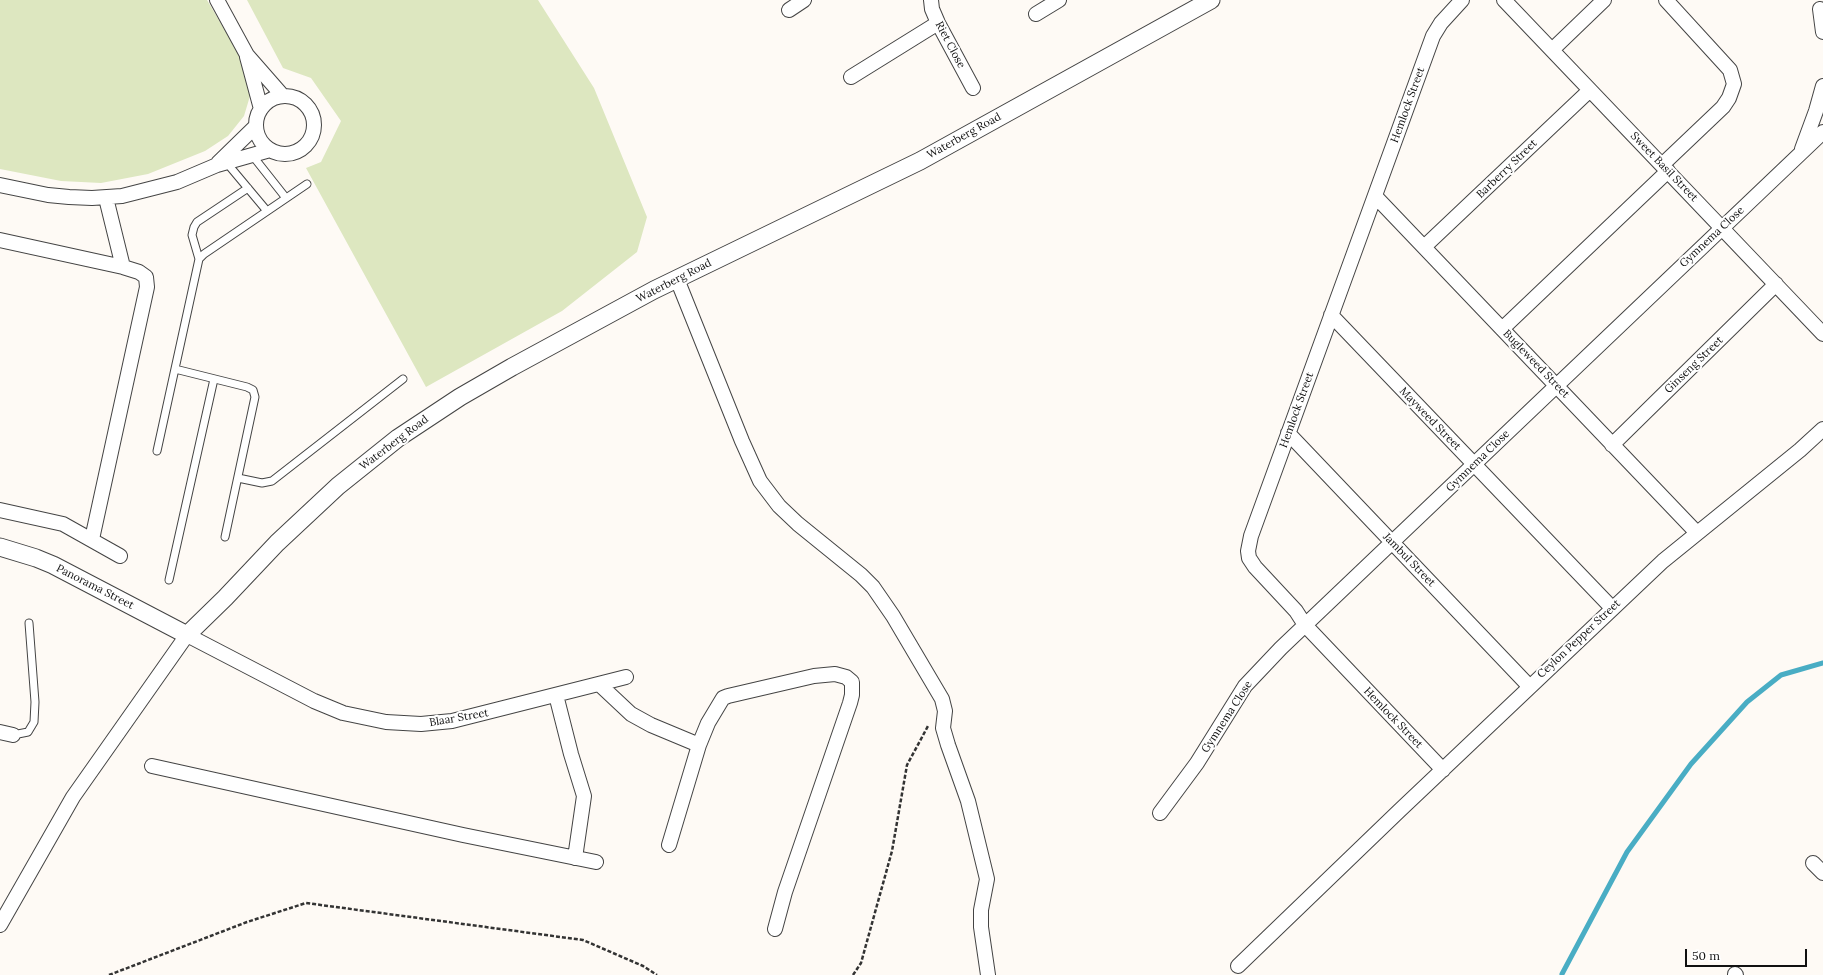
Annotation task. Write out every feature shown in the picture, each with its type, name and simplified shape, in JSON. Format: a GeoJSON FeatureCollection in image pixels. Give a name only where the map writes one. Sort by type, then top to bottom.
{"type":"FeatureCollection","features":[{"type":"Feature","properties":{"kind":"street"},"geometry":{"type":"LineString","coordinates":[[217,0],[247,55],[282,95]]}},
{"type":"Feature","properties":{"kind":"street"},"geometry":{"type":"LineString","coordinates":[[789,10],[804,0]]}},
{"type":"Feature","properties":{"kind":"street","name":"Riet Close"},"geometry":{"type":"LineString","coordinates":[[930,0],[938,23],[973,88]]}},
{"type":"Feature","properties":{"kind":"street"},"geometry":{"type":"LineString","coordinates":[[1036,14],[1059,0]]}},
{"type":"Feature","properties":{"kind":"street","name":"Waterberg Road"},"geometry":{"type":"LineString","coordinates":[[187,634],[225,598],[309,512],[362,466],[398,438],[477,387],[677,279],[920,161],[1211,0]]}},
{"type":"Feature","properties":{"kind":"street","name":"Hemlock Street"},"geometry":{"type":"LineString","coordinates":[[1443,770],[1305,625],[1296,612],[1255,567],[1248,555],[1251,536],[1433,36],[1441,23],[1462,0]]}},
{"type":"Feature","properties":{"kind":"street","name":"Sweet Basil Street"},"geometry":{"type":"LineString","coordinates":[[1504,0],[1823,334]]}},
{"type":"Feature","properties":{"kind":"street"},"geometry":{"type":"LineString","coordinates":[[1552,50],[1604,0]]}},
{"type":"Feature","properties":{"kind":"street"},"geometry":{"type":"LineString","coordinates":[[1502,329],[1665,168],[1723,107],[1729,98],[1734,84],[1732,74],[1727,65],[1666,0]]}},
{"type":"Feature","properties":{"kind":"street"},"geometry":{"type":"LineString","coordinates":[[1820,8],[1823,32]]}},
{"type":"Feature","properties":{"kind":"street"},"geometry":{"type":"LineString","coordinates":[[851,77],[938,23]]}},
{"type":"Feature","properties":{"kind":"street"},"geometry":{"type":"LineString","coordinates":[[247,55],[260,109]]}},
{"type":"Feature","properties":{"kind":"street"},"geometry":{"type":"LineString","coordinates":[[1801,154],[1823,86]]}},
{"type":"Feature","properties":{"kind":"street","name":"Barberry Street"},"geometry":{"type":"LineString","coordinates":[[1424,247],[1590,90]]}},
{"type":"Feature","properties":{"kind":"street"},"geometry":{"type":"LineString","coordinates":[[0,185],[48,195],[82,198],[106,198],[122,196],[160,187],[188,178],[221,163],[270,150],[286,154],[295,153],[308,143],[313,135],[314,118],[306,103],[294,97],[282,95],[270,100],[260,109],[256,126],[260,139],[270,150]]}},
{"type":"Feature","properties":{"kind":"street"},"geometry":{"type":"LineString","coordinates":[[221,163],[256,126]]}},
{"type":"Feature","properties":{"kind":"street","name":"Gymnema Close"},"geometry":{"type":"LineString","coordinates":[[1160,813],[1197,763],[1246,686],[1281,648],[1823,132]]}},
{"type":"Feature","properties":{"kind":"street","name":"Bugleweed Street"},"geometry":{"type":"LineString","coordinates":[[1375,196],[1697,533]]}},
{"type":"Feature","properties":{"kind":"street"},"geometry":{"type":"LineString","coordinates":[[106,198],[123,267]]}},
{"type":"Feature","properties":{"kind":"street"},"geometry":{"type":"LineString","coordinates":[[0,240],[123,267],[139,272],[146,278],[147,288],[92,539]]}},
{"type":"Feature","properties":{"kind":"street"},"geometry":{"type":"LineString","coordinates":[[677,279],[742,441],[760,481],[779,506],[798,524],[855,570],[873,587],[893,616],[942,699],[945,712],[943,722],[945,734],[968,802],[986,873],[987,879],[981,910],[981,927],[988,975]]}},
{"type":"Feature","properties":{"kind":"street","name":"Ginseng Street"},"geometry":{"type":"LineString","coordinates":[[1612,445],[1776,284]]}},
{"type":"Feature","properties":{"kind":"street","name":"Mayweed Street"},"geometry":{"type":"LineString","coordinates":[[1331,315],[1612,608]]}},
{"type":"Feature","properties":{"kind":"street","name":"Ceylon Pepper Street"},"geometry":{"type":"LineString","coordinates":[[1238,966],[1529,686],[1663,561],[1794,455],[1823,429]]}},
{"type":"Feature","properties":{"kind":"street","name":"Jambul Street"},"geometry":{"type":"LineString","coordinates":[[1288,434],[1529,686]]}},
{"type":"Feature","properties":{"kind":"street"},"geometry":{"type":"LineString","coordinates":[[0,510],[63,524],[120,556]]}},
{"type":"Feature","properties":{"kind":"street","name":"Panorama Street"},"geometry":{"type":"LineString","coordinates":[[0,547],[53,565],[187,634]]}},
{"type":"Feature","properties":{"kind":"street"},"geometry":{"type":"LineString","coordinates":[[0,925],[73,797],[187,634]]}},
{"type":"Feature","properties":{"kind":"street","name":"Blaar Street"},"geometry":{"type":"LineString","coordinates":[[187,634],[320,704],[350,715],[386,722],[421,724],[452,721],[626,678]]}},
{"type":"Feature","properties":{"kind":"street"},"geometry":{"type":"LineString","coordinates":[[669,845],[699,745],[718,704],[723,698],[814,676],[835,674],[846,677],[852,682],[852,695],[850,703],[785,892],[775,929]]}},
{"type":"Feature","properties":{"kind":"street"},"geometry":{"type":"LineString","coordinates":[[599,684],[631,714],[662,730],[699,745]]}},
{"type":"Feature","properties":{"kind":"street"},"geometry":{"type":"LineString","coordinates":[[556,695],[571,754],[584,796],[575,858]]}},
{"type":"Feature","properties":{"kind":"street"},"geometry":{"type":"LineString","coordinates":[[152,766],[596,862]]}},
{"type":"Feature","properties":{"kind":"lane"},"geometry":{"type":"LineString","coordinates":[[252,155],[286,198]]}},
{"type":"Feature","properties":{"kind":"lane"},"geometry":{"type":"LineString","coordinates":[[221,163],[248,188],[267,210]]}},
{"type":"Feature","properties":{"kind":"lane"},"geometry":{"type":"LineString","coordinates":[[157,451],[200,259],[204,254],[307,184]]}},
{"type":"Feature","properties":{"kind":"lane"},"geometry":{"type":"LineString","coordinates":[[200,259],[192,235],[197,222],[248,188]]}},
{"type":"Feature","properties":{"kind":"lane"},"geometry":{"type":"LineString","coordinates":[[175,369],[247,387],[253,390],[255,398],[225,537]]}},
{"type":"Feature","properties":{"kind":"lane"},"geometry":{"type":"LineString","coordinates":[[169,580],[214,379]]}},
{"type":"Feature","properties":{"kind":"lane"},"geometry":{"type":"LineString","coordinates":[[238,478],[262,483],[272,481],[403,379]]}},
{"type":"Feature","properties":{"kind":"lane"},"geometry":{"type":"LineString","coordinates":[[7,733],[28,732],[34,722],[35,702],[30,623]]}},
{"type":"Feature","properties":{"kind":"path"},"geometry":{"type":"LineString","coordinates":[[853,975],[861,962],[892,851],[907,765],[942,699]]}},
{"type":"Feature","properties":{"kind":"path"},"geometry":{"type":"LineString","coordinates":[[109,975],[247,922],[306,903],[583,940],[643,966],[657,975]]}},
{"type":"Feature","properties":{"kind":"green space"},"geometry":{"type":"Polygon","coordinates":[[[0,0],[207,0],[243,61],[250,96],[244,116],[228,136],[205,151],[148,174],[101,183],[61,181],[0,169],[0,0]]]}},
{"type":"Feature","properties":{"kind":"green space"},"geometry":{"type":"Polygon","coordinates":[[[247,0],[538,0],[594,88],[647,217],[637,252],[562,311],[426,387],[306,168],[321,162],[341,121],[311,78],[283,68],[247,0]]]}},
{"type":"Feature","properties":{"kind":"waterway"},"geometry":{"type":"LineString","coordinates":[[1562,974],[1627,852],[1691,764],[1747,702],[1781,675],[1823,663]]}}]}
